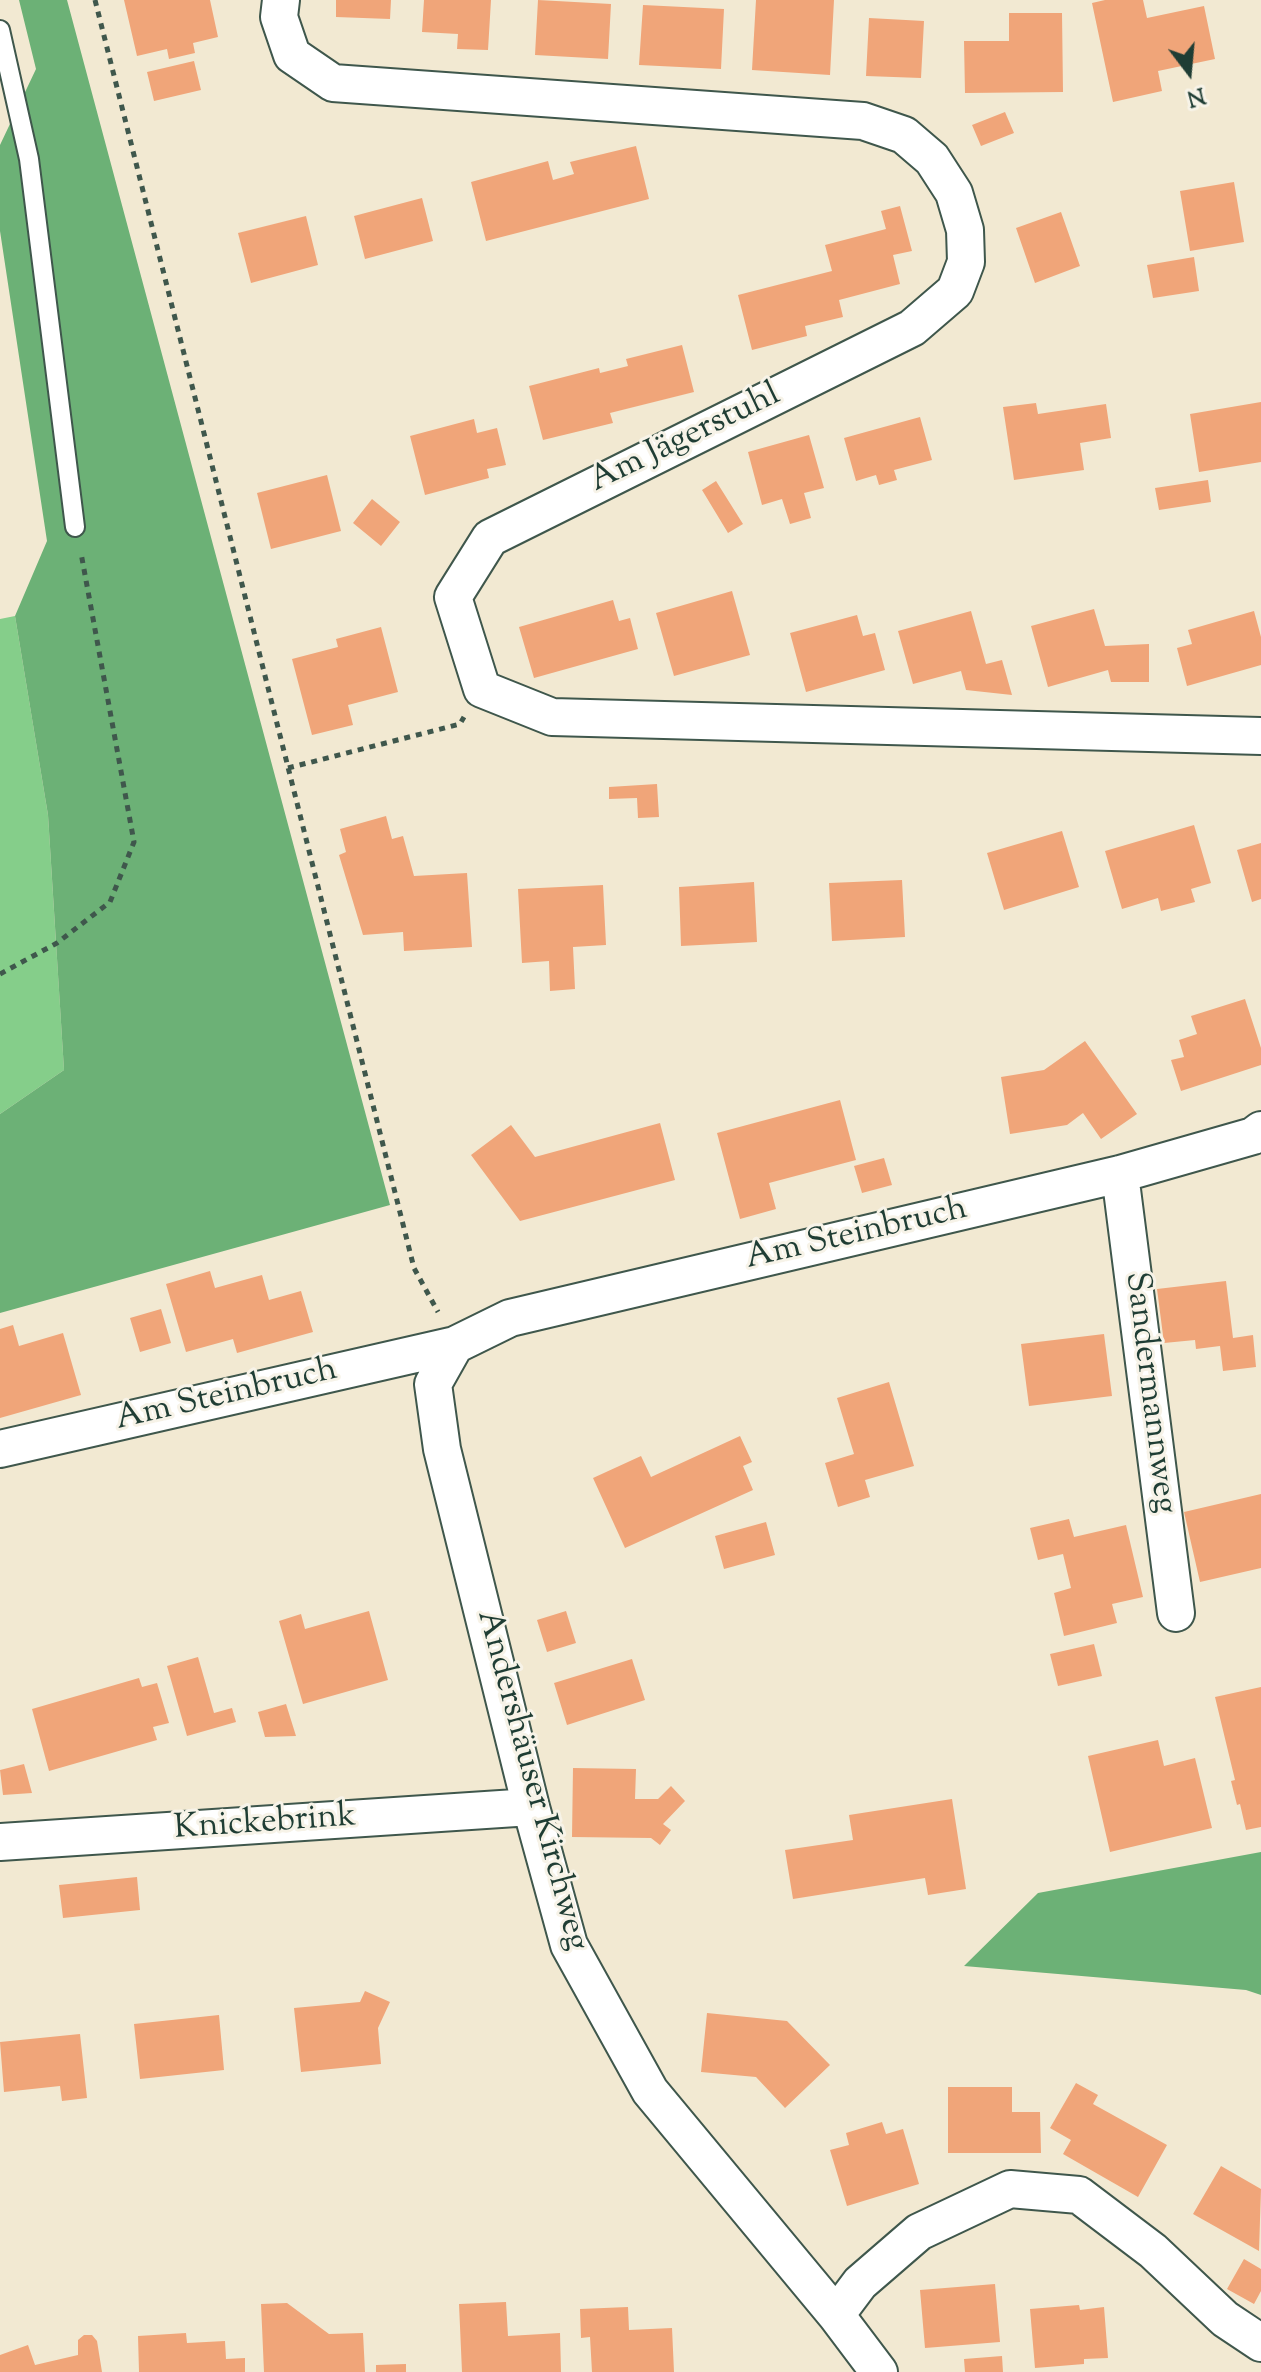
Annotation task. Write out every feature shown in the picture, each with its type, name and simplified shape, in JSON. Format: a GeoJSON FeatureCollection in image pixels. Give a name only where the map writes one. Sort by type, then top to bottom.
{"type":"FeatureCollection","features":[{"type":"Feature","properties":{"kind":"street","name":"Am Jägerstuhl"},"geometry":{"type":"LineString","coordinates":[[281,0],[279,17],[292,55],[333,83],[863,121],[904,135],[932,159],[954,193],[965,230],[966,262],[955,291],[912,328],[490,538],[453,597],[482,689]]}},
{"type":"Feature","properties":{"kind":"street"},"geometry":{"type":"LineString","coordinates":[[482,689],[552,717],[1261,736]]}},
{"type":"Feature","properties":{"kind":"street","name":"Am Steinbruch"},"geometry":{"type":"LineString","coordinates":[[0,1449],[455,1345],[510,1318],[1120,1174],[1253,1136],[1261,1130]]}},
{"type":"Feature","properties":{"kind":"street","name":"Sandermannweg"},"geometry":{"type":"LineString","coordinates":[[1120,1174],[1176,1613]]}},
{"type":"Feature","properties":{"kind":"street","name":"Andershäuser Kirchweg"},"geometry":{"type":"LineString","coordinates":[[455,1345],[433,1384],[442,1449],[531,1807],[569,1945],[650,2091],[836,2315],[879,2372]]}},
{"type":"Feature","properties":{"kind":"street","name":"Knickebrink"},"geometry":{"type":"LineString","coordinates":[[0,1842],[531,1807]]}},
{"type":"Feature","properties":{"kind":"street"},"geometry":{"type":"LineString","coordinates":[[836,2315],[860,2283],[919,2232],[1010,2189],[1079,2195],[1153,2251],[1225,2319],[1261,2343]]}},
{"type":"Feature","properties":{"kind":"lane"},"geometry":{"type":"LineString","coordinates":[[0,30],[29,159],[75,527]]}},
{"type":"Feature","properties":{"kind":"path"},"geometry":{"type":"LineString","coordinates":[[95,0],[414,1268],[455,1345]]}},
{"type":"Feature","properties":{"kind":"path"},"geometry":{"type":"LineString","coordinates":[[0,974],[57,943],[110,902],[134,842],[75,527]]}},
{"type":"Feature","properties":{"kind":"path"},"geometry":{"type":"LineString","coordinates":[[287,768],[460,724],[482,689]]}},
{"type":"Feature","properties":{"kind":"green space"},"geometry":{"type":"Polygon","coordinates":[[[19,0],[67,0],[390,1205],[0,1313],[0,1114],[64,1070],[48,815],[15,616],[47,541],[0,231],[0,145],[36,69],[19,0]]]}},
{"type":"Feature","properties":{"kind":"green space"},"geometry":{"type":"Polygon","coordinates":[[[15,616],[48,815],[64,1070],[0,1114],[0,619],[15,616]]]}},
{"type":"Feature","properties":{"kind":"green space"},"geometry":{"type":"Polygon","coordinates":[[[1261,1852],[1261,1995],[1246,1990],[964,1966],[1038,1893],[1261,1852]]]}},
{"type":"Feature","properties":{"kind":"building"},"geometry":{"type":"Polygon","coordinates":[[[124,0],[210,0],[218,37],[193,43],[195,53],[169,59],[167,49],[137,56],[124,0]]]}},
{"type":"Feature","properties":{"kind":"building"},"geometry":{"type":"Polygon","coordinates":[[[336,0],[391,0],[390,19],[336,17],[336,0]]]}},
{"type":"Feature","properties":{"kind":"building"},"geometry":{"type":"Polygon","coordinates":[[[424,0],[491,0],[488,50],[457,49],[458,34],[422,32],[424,0]]]}},
{"type":"Feature","properties":{"kind":"building"},"geometry":{"type":"Polygon","coordinates":[[[538,0],[611,4],[608,59],[535,55],[538,0]]]}},
{"type":"Feature","properties":{"kind":"building"},"geometry":{"type":"Polygon","coordinates":[[[756,0],[834,0],[830,75],[752,70],[756,0]]]}},
{"type":"Feature","properties":{"kind":"building"},"geometry":{"type":"Polygon","coordinates":[[[1143,0],[1147,18],[1204,6],[1215,59],[1158,71],[1162,91],[1113,102],[1092,3],[1143,0]]]}},
{"type":"Feature","properties":{"kind":"building"},"geometry":{"type":"Polygon","coordinates":[[[643,5],[724,9],[721,69],[639,65],[643,5]]]}},
{"type":"Feature","properties":{"kind":"building"},"geometry":{"type":"Polygon","coordinates":[[[1009,13],[1062,13],[1063,92],[965,93],[964,41],[1009,41],[1009,13]]]}},
{"type":"Feature","properties":{"kind":"building"},"geometry":{"type":"Polygon","coordinates":[[[869,18],[924,21],[921,78],[866,76],[869,18]]]}},
{"type":"Feature","properties":{"kind":"building"},"geometry":{"type":"Polygon","coordinates":[[[194,61],[201,90],[154,101],[147,72],[194,61]]]}},
{"type":"Feature","properties":{"kind":"building"},"geometry":{"type":"Polygon","coordinates":[[[1005,112],[1014,133],[981,146],[972,125],[1005,112]]]}},
{"type":"Feature","properties":{"kind":"building"},"geometry":{"type":"Polygon","coordinates":[[[636,146],[649,199],[486,241],[471,182],[548,161],[553,180],[574,174],[570,162],[636,146]]]}},
{"type":"Feature","properties":{"kind":"building"},"geometry":{"type":"Polygon","coordinates":[[[1234,182],[1244,242],[1190,251],[1180,191],[1234,182]]]}},
{"type":"Feature","properties":{"kind":"building"},"geometry":{"type":"Polygon","coordinates":[[[422,198],[433,241],[365,259],[354,216],[422,198]]]}},
{"type":"Feature","properties":{"kind":"building"},"geometry":{"type":"Polygon","coordinates":[[[900,206],[912,251],[893,255],[900,284],[839,300],[843,317],[805,326],[807,336],[752,350],[738,295],[832,271],[825,245],[886,229],[881,211],[900,206]]]}},
{"type":"Feature","properties":{"kind":"building"},"geometry":{"type":"Polygon","coordinates":[[[1061,212],[1080,266],[1035,283],[1016,228],[1061,212]]]}},
{"type":"Feature","properties":{"kind":"building"},"geometry":{"type":"Polygon","coordinates":[[[306,216],[318,265],[251,283],[238,233],[306,216]]]}},
{"type":"Feature","properties":{"kind":"building"},"geometry":{"type":"Polygon","coordinates":[[[1194,257],[1199,291],[1153,298],[1147,265],[1194,257]]]}},
{"type":"Feature","properties":{"kind":"building"},"geometry":{"type":"Polygon","coordinates":[[[682,345],[694,392],[610,413],[613,423],[543,440],[529,386],[599,368],[600,373],[628,366],[626,359],[682,345]]]}},
{"type":"Feature","properties":{"kind":"building"},"geometry":{"type":"Polygon","coordinates":[[[1261,402],[1261,462],[1199,472],[1190,414],[1261,402]]]}},
{"type":"Feature","properties":{"kind":"building"},"geometry":{"type":"Polygon","coordinates":[[[1036,403],[1038,414],[1106,404],[1111,438],[1080,443],[1084,470],[1014,480],[1003,407],[1036,403]]]}},
{"type":"Feature","properties":{"kind":"building"},"geometry":{"type":"Polygon","coordinates":[[[920,417],[932,460],[894,470],[897,480],[879,485],[876,475],[856,481],[844,438],[920,417]]]}},
{"type":"Feature","properties":{"kind":"building"},"geometry":{"type":"Polygon","coordinates":[[[474,419],[477,433],[497,428],[506,465],[487,469],[489,478],[425,495],[410,436],[474,419]]]}},
{"type":"Feature","properties":{"kind":"building"},"geometry":{"type":"Polygon","coordinates":[[[809,435],[824,488],[804,493],[811,518],[790,524],[782,499],[762,505],[748,452],[809,435]]]}},
{"type":"Feature","properties":{"kind":"building"},"geometry":{"type":"Polygon","coordinates":[[[327,475],[341,531],[271,549],[257,493],[327,475]]]}},
{"type":"Feature","properties":{"kind":"building"},"geometry":{"type":"Polygon","coordinates":[[[1208,480],[1211,502],[1159,510],[1155,488],[1208,480]]]}},
{"type":"Feature","properties":{"kind":"building"},"geometry":{"type":"Polygon","coordinates":[[[716,481],[743,524],[728,533],[702,490],[716,481]]]}},
{"type":"Feature","properties":{"kind":"building"},"geometry":{"type":"Polygon","coordinates":[[[372,499],[400,522],[381,546],[353,523],[372,499]]]}},
{"type":"Feature","properties":{"kind":"building"},"geometry":{"type":"Polygon","coordinates":[[[732,591],[750,655],[674,676],[656,613],[732,591]]]}},
{"type":"Feature","properties":{"kind":"building"},"geometry":{"type":"Polygon","coordinates":[[[613,600],[619,621],[630,618],[638,649],[534,678],[519,627],[613,600]]]}},
{"type":"Feature","properties":{"kind":"building"},"geometry":{"type":"Polygon","coordinates":[[[1094,609],[1105,646],[1149,644],[1149,682],[1111,682],[1108,670],[1048,687],[1031,626],[1094,609]]]}},
{"type":"Feature","properties":{"kind":"building"},"geometry":{"type":"Polygon","coordinates":[[[971,611],[986,664],[1002,660],[1012,695],[966,690],[961,671],[913,684],[898,631],[971,611]]]}},
{"type":"Feature","properties":{"kind":"building"},"geometry":{"type":"Polygon","coordinates":[[[1254,611],[1261,637],[1261,665],[1187,686],[1177,648],[1192,644],[1188,630],[1254,611]]]}},
{"type":"Feature","properties":{"kind":"building"},"geometry":{"type":"Polygon","coordinates":[[[857,615],[863,636],[875,633],[885,670],[806,692],[790,633],[857,615]]]}},
{"type":"Feature","properties":{"kind":"building"},"geometry":{"type":"Polygon","coordinates":[[[381,627],[398,692],[348,705],[353,725],[312,735],[292,659],[338,647],[336,639],[381,627]]]}},
{"type":"Feature","properties":{"kind":"building"},"geometry":{"type":"Polygon","coordinates":[[[657,784],[659,817],[638,818],[637,798],[609,799],[609,787],[657,784]]]}},
{"type":"Feature","properties":{"kind":"building"},"geometry":{"type":"Polygon","coordinates":[[[386,816],[392,839],[403,836],[414,876],[467,873],[472,947],[404,951],[403,932],[363,935],[339,855],[346,852],[340,829],[386,816]]]}},
{"type":"Feature","properties":{"kind":"building"},"geometry":{"type":"Polygon","coordinates":[[[1194,825],[1211,883],[1191,889],[1195,902],[1161,911],[1158,898],[1122,909],[1105,851],[1194,825]]]}},
{"type":"Feature","properties":{"kind":"building"},"geometry":{"type":"Polygon","coordinates":[[[1062,831],[1079,887],[1004,910],[987,853],[1062,831]]]}},
{"type":"Feature","properties":{"kind":"building"},"geometry":{"type":"Polygon","coordinates":[[[1261,843],[1261,899],[1252,902],[1237,850],[1261,843]]]}},
{"type":"Feature","properties":{"kind":"building"},"geometry":{"type":"Polygon","coordinates":[[[902,880],[905,937],[832,941],[829,883],[902,880]]]}},
{"type":"Feature","properties":{"kind":"building"},"geometry":{"type":"Polygon","coordinates":[[[754,882],[757,942],[681,946],[679,887],[754,882]]]}},
{"type":"Feature","properties":{"kind":"building"},"geometry":{"type":"Polygon","coordinates":[[[603,885],[606,945],[573,947],[575,989],[550,991],[549,961],[522,963],[518,889],[603,885]]]}},
{"type":"Feature","properties":{"kind":"building"},"geometry":{"type":"Polygon","coordinates":[[[1245,999],[1261,1048],[1261,1065],[1181,1091],[1171,1060],[1184,1057],[1179,1040],[1197,1034],[1191,1016],[1245,999]]]}},
{"type":"Feature","properties":{"kind":"building"},"geometry":{"type":"Polygon","coordinates":[[[1085,1041],[1137,1114],[1101,1139],[1083,1113],[1067,1125],[1010,1134],[1001,1077],[1044,1070],[1085,1041]]]}},
{"type":"Feature","properties":{"kind":"building"},"geometry":{"type":"Polygon","coordinates":[[[840,1100],[856,1160],[769,1183],[776,1209],[740,1219],[717,1133],[840,1100]]]}},
{"type":"Feature","properties":{"kind":"building"},"geometry":{"type":"Polygon","coordinates":[[[660,1123],[675,1180],[520,1221],[471,1155],[511,1125],[535,1157],[660,1123]]]}},
{"type":"Feature","properties":{"kind":"building"},"geometry":{"type":"Polygon","coordinates":[[[884,1158],[892,1185],[862,1193],[854,1166],[884,1158]]]}},
{"type":"Feature","properties":{"kind":"building"},"geometry":{"type":"Polygon","coordinates":[[[210,1271],[215,1288],[262,1275],[269,1300],[301,1291],[313,1332],[237,1353],[233,1339],[186,1352],[166,1284],[210,1271]]]}},
{"type":"Feature","properties":{"kind":"building"},"geometry":{"type":"Polygon","coordinates":[[[1226,1281],[1233,1338],[1253,1335],[1256,1367],[1223,1371],[1220,1346],[1196,1349],[1195,1340],[1164,1343],[1157,1289],[1226,1281]]]}},
{"type":"Feature","properties":{"kind":"building"},"geometry":{"type":"Polygon","coordinates":[[[161,1309],[171,1343],[140,1352],[130,1318],[161,1309]]]}},
{"type":"Feature","properties":{"kind":"building"},"geometry":{"type":"Polygon","coordinates":[[[13,1325],[19,1346],[63,1333],[81,1395],[0,1418],[0,1329],[13,1325]]]}},
{"type":"Feature","properties":{"kind":"building"},"geometry":{"type":"Polygon","coordinates":[[[1104,1334],[1112,1396],[1029,1406],[1021,1344],[1104,1334]]]}},
{"type":"Feature","properties":{"kind":"building"},"geometry":{"type":"Polygon","coordinates":[[[889,1382],[914,1466],[865,1480],[870,1497],[838,1507],[825,1463],[854,1454],[837,1398],[889,1382]]]}},
{"type":"Feature","properties":{"kind":"building"},"geometry":{"type":"Polygon","coordinates":[[[740,1436],[752,1462],[743,1466],[753,1490],[625,1548],[593,1478],[641,1456],[651,1477],[740,1436]]]}},
{"type":"Feature","properties":{"kind":"building"},"geometry":{"type":"Polygon","coordinates":[[[1261,1494],[1261,1568],[1200,1582],[1184,1512],[1261,1494]]]}},
{"type":"Feature","properties":{"kind":"building"},"geometry":{"type":"Polygon","coordinates":[[[1069,1519],[1074,1537],[1126,1525],[1143,1597],[1112,1604],[1117,1623],[1064,1636],[1054,1593],[1071,1588],[1063,1554],[1038,1560],[1030,1528],[1069,1519]]]}},
{"type":"Feature","properties":{"kind":"building"},"geometry":{"type":"Polygon","coordinates":[[[766,1522],[775,1555],[724,1569],[715,1536],[766,1522]]]}},
{"type":"Feature","properties":{"kind":"building"},"geometry":{"type":"Polygon","coordinates":[[[369,1611],[388,1680],[303,1704],[279,1621],[301,1614],[305,1629],[369,1611]]]}},
{"type":"Feature","properties":{"kind":"building"},"geometry":{"type":"Polygon","coordinates":[[[566,1611],[576,1643],[547,1652],[537,1620],[566,1611]]]}},
{"type":"Feature","properties":{"kind":"building"},"geometry":{"type":"Polygon","coordinates":[[[1094,1644],[1102,1676],[1058,1686],[1050,1654],[1094,1644]]]}},
{"type":"Feature","properties":{"kind":"building"},"geometry":{"type":"Polygon","coordinates":[[[198,1657],[214,1713],[232,1708],[236,1722],[187,1736],[167,1666],[198,1657]]]}},
{"type":"Feature","properties":{"kind":"building"},"geometry":{"type":"Polygon","coordinates":[[[632,1659],[645,1700],[567,1725],[554,1683],[632,1659]]]}},
{"type":"Feature","properties":{"kind":"building"},"geometry":{"type":"Polygon","coordinates":[[[139,1678],[142,1687],[157,1683],[169,1723],[153,1727],[157,1740],[49,1771],[32,1709],[139,1678]]]}},
{"type":"Feature","properties":{"kind":"building"},"geometry":{"type":"Polygon","coordinates":[[[1261,1687],[1261,1827],[1246,1830],[1231,1781],[1235,1780],[1215,1697],[1261,1687]]]}},
{"type":"Feature","properties":{"kind":"building"},"geometry":{"type":"Polygon","coordinates":[[[286,1704],[296,1736],[265,1737],[258,1712],[286,1704]]]}},
{"type":"Feature","properties":{"kind":"building"},"geometry":{"type":"Polygon","coordinates":[[[1158,1740],[1164,1766],[1195,1758],[1212,1828],[1110,1852],[1088,1756],[1158,1740]]]}},
{"type":"Feature","properties":{"kind":"building"},"geometry":{"type":"Polygon","coordinates":[[[24,1764],[32,1793],[3,1795],[0,1770],[24,1764]]]}},
{"type":"Feature","properties":{"kind":"building"},"geometry":{"type":"Polygon","coordinates":[[[573,1768],[636,1769],[635,1799],[658,1799],[671,1786],[685,1801],[663,1824],[671,1830],[660,1845],[651,1838],[572,1837],[573,1768]]]}},
{"type":"Feature","properties":{"kind":"building"},"geometry":{"type":"Polygon","coordinates":[[[952,1799],[966,1889],[928,1895],[925,1878],[793,1899],[785,1850],[853,1840],[849,1815],[952,1799]]]}},
{"type":"Feature","properties":{"kind":"building"},"geometry":{"type":"Polygon","coordinates":[[[137,1877],[140,1910],[63,1918],[59,1885],[137,1877]]]}},
{"type":"Feature","properties":{"kind":"building"},"geometry":{"type":"Polygon","coordinates":[[[365,1991],[390,2002],[378,2028],[381,2064],[301,2072],[294,2008],[360,2002],[365,1991]]]}},
{"type":"Feature","properties":{"kind":"building"},"geometry":{"type":"Polygon","coordinates":[[[707,2013],[787,2021],[830,2065],[785,2108],[756,2077],[701,2072],[707,2013]]]}},
{"type":"Feature","properties":{"kind":"building"},"geometry":{"type":"Polygon","coordinates":[[[219,2015],[224,2070],[140,2079],[134,2024],[219,2015]]]}},
{"type":"Feature","properties":{"kind":"building"},"geometry":{"type":"Polygon","coordinates":[[[80,2034],[87,2098],[62,2101],[60,2086],[4,2092],[0,2042],[80,2034]]]}},
{"type":"Feature","properties":{"kind":"building"},"geometry":{"type":"Polygon","coordinates":[[[1076,2083],[1098,2095],[1093,2104],[1167,2145],[1138,2197],[1063,2154],[1071,2140],[1050,2128],[1076,2083]]]}},
{"type":"Feature","properties":{"kind":"building"},"geometry":{"type":"Polygon","coordinates":[[[948,2087],[1012,2087],[1012,2112],[1040,2112],[1041,2153],[948,2153],[948,2087]]]}},
{"type":"Feature","properties":{"kind":"building"},"geometry":{"type":"Polygon","coordinates":[[[882,2122],[886,2134],[903,2129],[919,2184],[847,2206],[830,2150],[849,2145],[846,2133],[882,2122]]]}},
{"type":"Feature","properties":{"kind":"building"},"geometry":{"type":"Polygon","coordinates":[[[1221,2166],[1261,2189],[1259,2251],[1193,2214],[1221,2166]]]}},
{"type":"Feature","properties":{"kind":"building"},"geometry":{"type":"Polygon","coordinates":[[[1244,2259],[1261,2269],[1261,2291],[1254,2304],[1227,2289],[1244,2259]]]}},
{"type":"Feature","properties":{"kind":"building"},"geometry":{"type":"Polygon","coordinates":[[[995,2284],[1000,2342],[925,2348],[920,2290],[995,2284]]]}},
{"type":"Feature","properties":{"kind":"building"},"geometry":{"type":"Polygon","coordinates":[[[506,2302],[508,2336],[560,2333],[561,2372],[462,2372],[459,2304],[506,2302]]]}},
{"type":"Feature","properties":{"kind":"building"},"geometry":{"type":"Polygon","coordinates":[[[287,2303],[329,2334],[363,2333],[365,2372],[264,2372],[261,2304],[287,2303]]]}},
{"type":"Feature","properties":{"kind":"building"},"geometry":{"type":"Polygon","coordinates":[[[1079,2305],[1080,2310],[1104,2307],[1108,2358],[1084,2359],[1084,2364],[1035,2368],[1030,2309],[1079,2305]]]}},
{"type":"Feature","properties":{"kind":"building"},"geometry":{"type":"Polygon","coordinates":[[[628,2307],[629,2330],[672,2328],[674,2372],[592,2372],[590,2337],[581,2338],[580,2309],[628,2307]]]}},
{"type":"Feature","properties":{"kind":"building"},"geometry":{"type":"Polygon","coordinates":[[[186,2333],[187,2343],[225,2341],[226,2359],[245,2358],[245,2372],[139,2372],[138,2336],[186,2333]]]}},
{"type":"Feature","properties":{"kind":"building"},"geometry":{"type":"Polygon","coordinates":[[[84,2335],[92,2335],[97,2341],[102,2372],[0,2372],[0,2355],[28,2345],[35,2365],[78,2355],[78,2340],[84,2335]]]}},
{"type":"Feature","properties":{"kind":"building"},"geometry":{"type":"Polygon","coordinates":[[[1002,2356],[1003,2372],[965,2372],[964,2359],[1002,2356]]]}},
{"type":"Feature","properties":{"kind":"building"},"geometry":{"type":"Polygon","coordinates":[[[406,2364],[406,2372],[376,2372],[376,2365],[406,2364]]]}}]}
